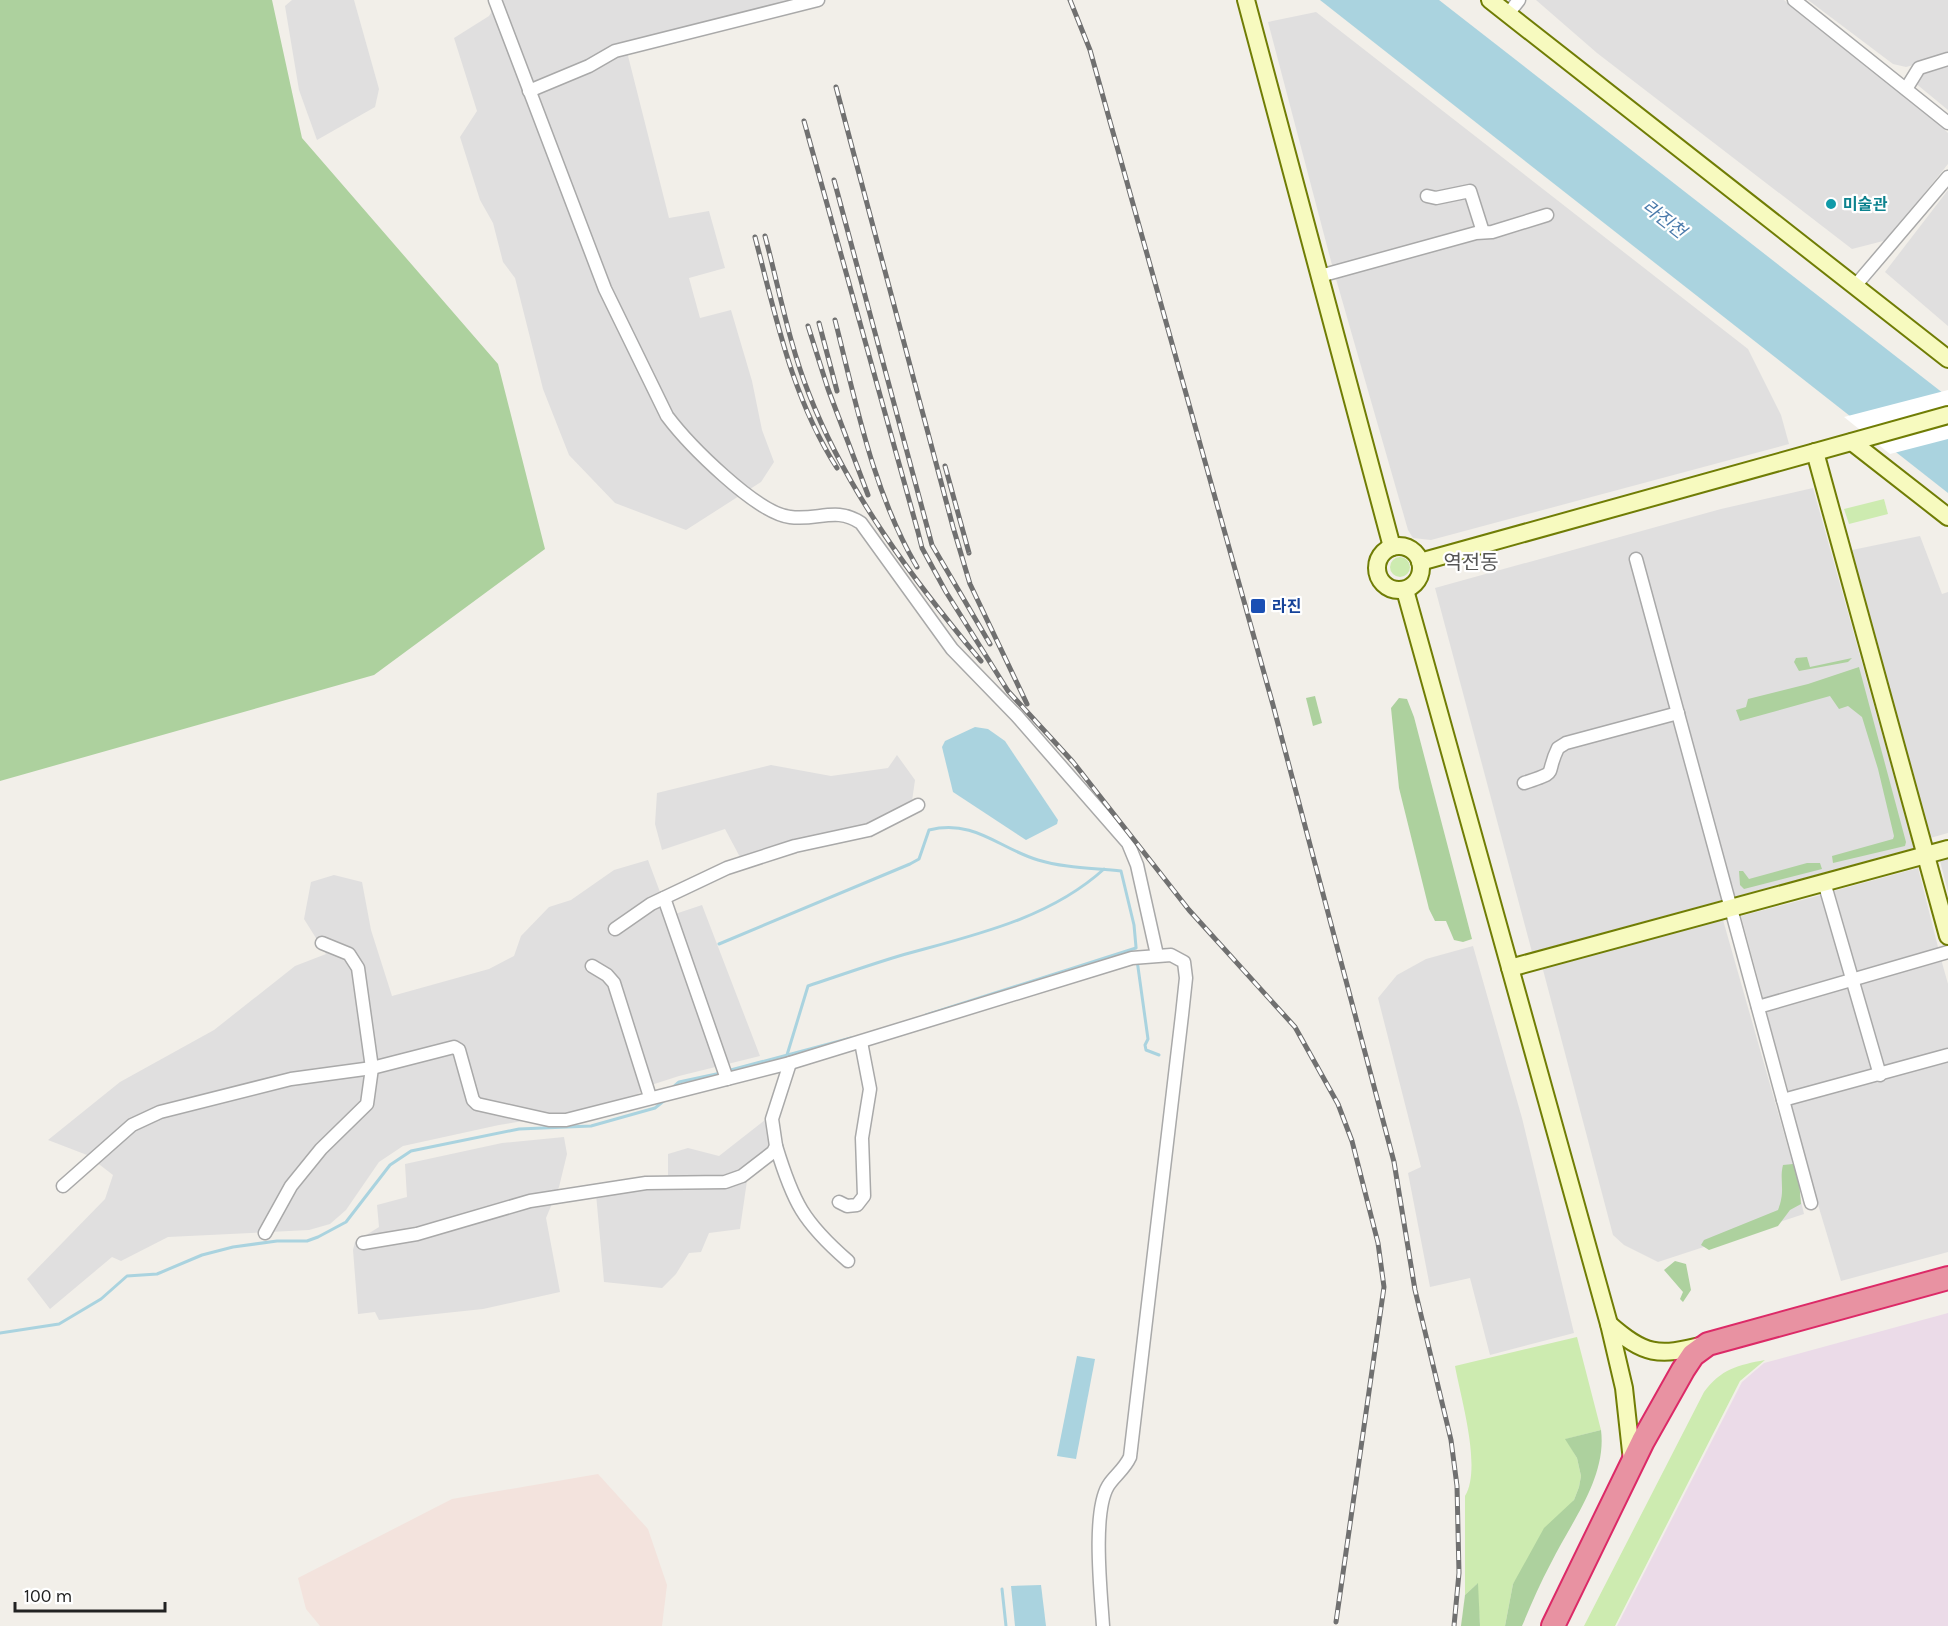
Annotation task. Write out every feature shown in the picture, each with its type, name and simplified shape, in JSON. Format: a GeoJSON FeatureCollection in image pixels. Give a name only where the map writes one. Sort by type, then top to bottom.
{"type":"FeatureCollection","features":[{"type":"Feature","properties":{"kind":"highway"},"geometry":{"type":"LineString","coordinates":[[1553,1626],[1632,1468],[1643,1441],[1693,1355],[1708,1344],[1948,1278]]}},
{"type":"Feature","properties":{"kind":"main road"},"geometry":{"type":"LineString","coordinates":[[1246,0],[1392,547]]}},
{"type":"Feature","properties":{"kind":"main road"},"geometry":{"type":"LineString","coordinates":[[1490,0],[1948,359]]}},
{"type":"Feature","properties":{"kind":"main road"},"geometry":{"type":"LineString","coordinates":[[1420,562],[1948,415]]}},
{"type":"Feature","properties":{"kind":"main road"},"geometry":{"type":"LineString","coordinates":[[1860,439],[1948,517]]}},
{"type":"Feature","properties":{"kind":"main road"},"geometry":{"type":"LineString","coordinates":[[1815,452],[1948,936]]}},
{"type":"Feature","properties":{"kind":"main road"},"geometry":{"type":"LineString","coordinates":[[1392,547],[1409,548],[1420,562],[1419,579],[1405,590],[1388,588],[1377,575],[1379,558],[1392,547]]}},
{"type":"Feature","properties":{"kind":"main road"},"geometry":{"type":"LineString","coordinates":[[1405,590],[1609,1324],[1623,1388],[1632,1468]]}},
{"type":"Feature","properties":{"kind":"main road"},"geometry":{"type":"LineString","coordinates":[[1510,969],[1948,849]]}},
{"type":"Feature","properties":{"kind":"main road"},"geometry":{"type":"LineString","coordinates":[[1609,1324],[1631,1344],[1655,1352],[1670,1352],[1708,1344]]}},
{"type":"Feature","properties":{"kind":"street"},"geometry":{"type":"LineString","coordinates":[[495,0],[605,289],[667,416],[676,428],[738,488],[774,514],[807,518],[843,513],[861,524],[952,649],[1017,716],[1128,843],[1144,889],[1157,955]]}},
{"type":"Feature","properties":{"kind":"street"},"geometry":{"type":"LineString","coordinates":[[529,91],[589,66],[615,51],[818,0]]}},
{"type":"Feature","properties":{"kind":"street"},"geometry":{"type":"LineString","coordinates":[[1508,14],[1519,0]]}},
{"type":"Feature","properties":{"kind":"street"},"geometry":{"type":"LineString","coordinates":[[1794,0],[1948,123]]}},
{"type":"Feature","properties":{"kind":"street"},"geometry":{"type":"LineString","coordinates":[[1906,89],[1919,68],[1948,59]]}},
{"type":"Feature","properties":{"kind":"street"},"geometry":{"type":"LineString","coordinates":[[1855,285],[1948,177]]}},
{"type":"Feature","properties":{"kind":"street"},"geometry":{"type":"LineString","coordinates":[[1427,196],[1436,198],[1470,191],[1483,232]]}},
{"type":"Feature","properties":{"kind":"street"},"geometry":{"type":"LineString","coordinates":[[1320,276],[1483,232],[1510,227],[1547,214]]}},
{"type":"Feature","properties":{"kind":"street"},"geometry":{"type":"LineString","coordinates":[[1636,559],[1812,1203]]}},
{"type":"Feature","properties":{"kind":"street"},"geometry":{"type":"LineString","coordinates":[[1524,783],[1548,775],[1552,771],[1558,748],[1566,743],[1678,713]]}},
{"type":"Feature","properties":{"kind":"street"},"geometry":{"type":"LineString","coordinates":[[615,929],[664,898],[747,861],[795,846],[869,830],[918,805]]}},
{"type":"Feature","properties":{"kind":"street"},"geometry":{"type":"LineString","coordinates":[[1824,882],[1880,1075]]}},
{"type":"Feature","properties":{"kind":"street"},"geometry":{"type":"LineString","coordinates":[[664,898],[727,1079]]}},
{"type":"Feature","properties":{"kind":"street"},"geometry":{"type":"LineString","coordinates":[[265,1233],[291,1186],[321,1149],[367,1104],[372,1068],[358,968],[349,954],[322,943]]}},
{"type":"Feature","properties":{"kind":"street"},"geometry":{"type":"LineString","coordinates":[[1758,1007],[1948,952]]}},
{"type":"Feature","properties":{"kind":"street"},"geometry":{"type":"LineString","coordinates":[[63,1186],[132,1125],[160,1112],[291,1079],[372,1068],[454,1047],[459,1050],[477,1104],[549,1120],[583,1117],[663,1094],[790,1063],[1132,958],[1171,955],[1184,962],[1186,978],[1130,1457],[1116,1479],[1108,1485],[1099,1525],[1103,1626]]}},
{"type":"Feature","properties":{"kind":"street"},"geometry":{"type":"LineString","coordinates":[[592,966],[607,975],[614,983],[663,1094]]}},
{"type":"Feature","properties":{"kind":"street"},"geometry":{"type":"LineString","coordinates":[[839,1202],[847,1206],[857,1205],[864,1196],[862,1138],[870,1089],[861,1042]]}},
{"type":"Feature","properties":{"kind":"street"},"geometry":{"type":"LineString","coordinates":[[1783,1101],[1948,1055]]}},
{"type":"Feature","properties":{"kind":"street"},"geometry":{"type":"LineString","coordinates":[[790,1063],[772,1119],[776,1146],[789,1191],[805,1218],[848,1261]]}},
{"type":"Feature","properties":{"kind":"street"},"geometry":{"type":"LineString","coordinates":[[363,1243],[417,1234],[530,1201],[646,1183],[725,1182],[742,1176],[773,1152],[776,1146]]}},
{"type":"Feature","properties":{"kind":"shaded area"},"geometry":{"type":"Polygon","coordinates":[[[292,0],[354,0],[379,89],[375,107],[317,140],[299,90],[285,6],[292,0]]]}},
{"type":"Feature","properties":{"kind":"shaded area"},"geometry":{"type":"Polygon","coordinates":[[[499,0],[807,0],[625,44],[669,218],[709,211],[725,268],[689,278],[700,318],[731,310],[752,381],[762,430],[774,462],[761,482],[686,530],[615,503],[569,455],[543,389],[515,278],[503,262],[493,223],[480,200],[460,137],[477,111],[454,38],[489,16],[499,0]]]}},
{"type":"Feature","properties":{"kind":"shaded area"},"geometry":{"type":"Polygon","coordinates":[[[1536,0],[1784,0],[1934,118],[1948,133],[1948,164],[1887,240],[1852,249],[1597,53],[1536,0]]]}},
{"type":"Feature","properties":{"kind":"shaded area"},"geometry":{"type":"Polygon","coordinates":[[[1808,0],[1948,0],[1948,56],[1906,67],[1893,64],[1808,0]]]}},
{"type":"Feature","properties":{"kind":"shaded area"},"geometry":{"type":"Polygon","coordinates":[[[1316,12],[1748,349],[1781,415],[1789,444],[1431,540],[1413,538],[1408,530],[1332,265],[1268,22],[1316,12]]]}},
{"type":"Feature","properties":{"kind":"shaded area"},"geometry":{"type":"Polygon","coordinates":[[[1948,63],[1948,110],[1914,82],[1917,75],[1948,63]]]}},
{"type":"Feature","properties":{"kind":"shaded area"},"geometry":{"type":"Polygon","coordinates":[[[1948,190],[1948,326],[1885,272],[1948,190]]]}},
{"type":"Feature","properties":{"kind":"shaded area"},"geometry":{"type":"Polygon","coordinates":[[[1813,488],[1914,848],[1532,952],[1435,588],[1721,509],[1813,488]]]}},
{"type":"Feature","properties":{"kind":"shaded area"},"geometry":{"type":"Polygon","coordinates":[[[1920,536],[1942,594],[1948,592],[1948,833],[1930,838],[1852,550],[1920,536]]]}},
{"type":"Feature","properties":{"kind":"shaded area"},"geometry":{"type":"Polygon","coordinates":[[[897,755],[915,780],[912,801],[888,815],[850,830],[741,859],[725,829],[662,850],[655,824],[657,793],[771,765],[831,776],[888,768],[897,755]]]}},
{"type":"Feature","properties":{"kind":"shaded area"},"geometry":{"type":"Polygon","coordinates":[[[1948,859],[1948,892],[1940,861],[1948,859]]]}},
{"type":"Feature","properties":{"kind":"shaded area"},"geometry":{"type":"Polygon","coordinates":[[[648,860],[669,916],[702,905],[760,1056],[679,1076],[645,1087],[638,1094],[586,1111],[499,1125],[403,1146],[379,1162],[346,1210],[330,1224],[309,1230],[168,1237],[121,1261],[112,1257],[50,1309],[27,1279],[105,1199],[113,1175],[87,1155],[48,1140],[120,1082],[214,1030],[295,966],[326,954],[304,919],[311,882],[334,875],[362,882],[371,930],[392,996],[489,969],[514,956],[521,936],[549,907],[571,900],[614,870],[648,860]]]}},
{"type":"Feature","properties":{"kind":"shaded area"},"geometry":{"type":"Polygon","coordinates":[[[1918,868],[1939,951],[1855,977],[1830,892],[1918,868]]]}},
{"type":"Feature","properties":{"kind":"shaded area"},"geometry":{"type":"Polygon","coordinates":[[[1825,894],[1849,978],[1764,1001],[1741,916],[1825,894]]]}},
{"type":"Feature","properties":{"kind":"shaded area"},"geometry":{"type":"Polygon","coordinates":[[[1723,920],[1791,1158],[1804,1214],[1658,1262],[1624,1245],[1613,1235],[1542,966],[1723,920]]]}},
{"type":"Feature","properties":{"kind":"shaded area"},"geometry":{"type":"Polygon","coordinates":[[[1473,946],[1522,1118],[1574,1333],[1490,1355],[1470,1278],[1430,1287],[1408,1173],[1421,1167],[1378,998],[1397,975],[1426,959],[1473,946]]]}},
{"type":"Feature","properties":{"kind":"shaded area"},"geometry":{"type":"Polygon","coordinates":[[[1941,959],[1948,984],[1948,1048],[1883,1067],[1857,982],[1941,959]]]}},
{"type":"Feature","properties":{"kind":"shaded area"},"geometry":{"type":"Polygon","coordinates":[[[1851,985],[1876,1069],[1789,1093],[1765,1008],[1851,985]]]}},
{"type":"Feature","properties":{"kind":"shaded area"},"geometry":{"type":"Polygon","coordinates":[[[1948,1060],[1948,1252],[1841,1281],[1788,1105],[1948,1060]]]}},
{"type":"Feature","properties":{"kind":"shaded area"},"geometry":{"type":"Polygon","coordinates":[[[765,1120],[771,1143],[768,1150],[749,1167],[740,1229],[709,1233],[701,1252],[689,1253],[676,1274],[662,1288],[604,1282],[596,1194],[668,1177],[668,1154],[688,1148],[719,1156],[765,1120]]]}},
{"type":"Feature","properties":{"kind":"shaded area"},"geometry":{"type":"Polygon","coordinates":[[[564,1137],[567,1154],[559,1187],[546,1218],[560,1292],[483,1309],[379,1320],[375,1312],[358,1314],[353,1250],[355,1242],[379,1227],[377,1205],[407,1197],[405,1164],[502,1143],[564,1137]]]}},
{"type":"Feature","properties":{"kind":"shaded area"},"geometry":{"type":"Polygon","coordinates":[[[1948,1313],[1948,1626],[1617,1626],[1742,1382],[1764,1363],[1948,1313]]]}},
{"type":"Feature","properties":{"kind":"shaded area"},"geometry":{"type":"Polygon","coordinates":[[[598,1474],[648,1529],[667,1585],[662,1626],[320,1626],[306,1609],[298,1578],[452,1499],[598,1474]]]}},
{"type":"Feature","properties":{"kind":"green space"},"geometry":{"type":"Polygon","coordinates":[[[0,0],[272,0],[302,138],[498,364],[545,549],[374,675],[0,781],[0,0]]]}},
{"type":"Feature","properties":{"kind":"green space"},"geometry":{"type":"Polygon","coordinates":[[[1884,499],[1888,514],[1849,524],[1844,509],[1884,499]]]}},
{"type":"Feature","properties":{"kind":"green space"},"geometry":{"type":"Polygon","coordinates":[[[1400,557],[1407,560],[1410,567],[1407,574],[1400,577],[1393,574],[1390,567],[1393,560],[1400,557]]]}},
{"type":"Feature","properties":{"kind":"green space"},"geometry":{"type":"Polygon","coordinates":[[[1807,657],[1810,667],[1852,658],[1848,662],[1799,671],[1794,662],[1796,658],[1807,657]]]}},
{"type":"Feature","properties":{"kind":"green space"},"geometry":{"type":"Polygon","coordinates":[[[1859,667],[1906,842],[1905,846],[1833,863],[1832,856],[1893,839],[1894,836],[1878,769],[1862,717],[1848,706],[1839,709],[1830,696],[1740,721],[1736,710],[1746,707],[1748,699],[1808,684],[1859,667]]]}},
{"type":"Feature","properties":{"kind":"green space"},"geometry":{"type":"Polygon","coordinates":[[[1315,696],[1322,723],[1313,726],[1306,698],[1315,696]]]}},
{"type":"Feature","properties":{"kind":"green space"},"geometry":{"type":"Polygon","coordinates":[[[1399,698],[1407,699],[1414,717],[1472,939],[1463,942],[1454,940],[1446,921],[1435,921],[1429,909],[1399,788],[1391,708],[1399,698]]]}},
{"type":"Feature","properties":{"kind":"green space"},"geometry":{"type":"Polygon","coordinates":[[[1807,863],[1820,863],[1822,869],[1744,889],[1740,885],[1739,871],[1743,871],[1749,879],[1807,863]]]}},
{"type":"Feature","properties":{"kind":"green space"},"geometry":{"type":"Polygon","coordinates":[[[1793,1164],[1799,1180],[1801,1204],[1790,1210],[1778,1226],[1709,1250],[1701,1245],[1704,1240],[1778,1210],[1782,1197],[1783,1165],[1793,1164]]]}},
{"type":"Feature","properties":{"kind":"green space"},"geometry":{"type":"Polygon","coordinates":[[[1675,1261],[1686,1264],[1691,1290],[1683,1302],[1680,1299],[1683,1292],[1664,1270],[1675,1261]]]}},
{"type":"Feature","properties":{"kind":"green space"},"geometry":{"type":"Polygon","coordinates":[[[1577,1337],[1601,1430],[1566,1439],[1577,1458],[1581,1476],[1574,1500],[1513,1584],[1505,1626],[1480,1626],[1477,1584],[1465,1595],[1465,1496],[1470,1484],[1471,1451],[1455,1366],[1577,1337]]]}},
{"type":"Feature","properties":{"kind":"green space"},"geometry":{"type":"Polygon","coordinates":[[[1765,1360],[1740,1381],[1615,1626],[1584,1626],[1704,1392],[1717,1378],[1731,1369],[1765,1360]]]}},
{"type":"Feature","properties":{"kind":"green space"},"geometry":{"type":"Polygon","coordinates":[[[1601,1430],[1599,1465],[1586,1499],[1547,1571],[1522,1626],[1505,1626],[1513,1584],[1544,1528],[1574,1500],[1579,1487],[1581,1476],[1577,1458],[1565,1439],[1601,1430]]]}},
{"type":"Feature","properties":{"kind":"green space"},"geometry":{"type":"Polygon","coordinates":[[[1478,1583],[1480,1626],[1461,1626],[1465,1595],[1478,1583]]]}},
{"type":"Feature","properties":{"kind":"water","name":"라진천"},"geometry":{"type":"Polygon","coordinates":[[[1320,0],[1439,0],[1948,397],[1948,493],[1320,0]]]}},
{"type":"Feature","properties":{"kind":"water"},"geometry":{"type":"Polygon","coordinates":[[[975,727],[988,729],[1005,741],[1058,820],[1057,824],[1026,840],[953,792],[942,747],[945,741],[975,727]]]}},
{"type":"Feature","properties":{"kind":"water"},"geometry":{"type":"Polygon","coordinates":[[[1077,1356],[1095,1359],[1076,1459],[1057,1456],[1077,1356]]]}},
{"type":"Feature","properties":{"kind":"water"},"geometry":{"type":"Polygon","coordinates":[[[1041,1585],[1046,1626],[1015,1626],[1011,1586],[1041,1585]]]}},
{"type":"Feature","properties":{"kind":"pier"},"geometry":{"type":"Polygon","coordinates":[[[1948,390],[1948,439],[1890,454],[1844,417],[1948,390]]]}},
{"type":"Feature","properties":{"kind":"waterway"},"geometry":{"type":"LineString","coordinates":[[719,944],[910,864],[919,859],[929,830],[960,828],[986,836],[1024,855],[1048,863],[1121,871],[1134,925],[1136,947]]}},
{"type":"Feature","properties":{"kind":"waterway"},"geometry":{"type":"LineString","coordinates":[[787,1055],[808,986],[888,959],[980,933],[1033,914],[1082,887],[1104,869]]}},
{"type":"Feature","properties":{"kind":"waterway"},"geometry":{"type":"LineString","coordinates":[[926,1015],[1136,948]]}},
{"type":"Feature","properties":{"kind":"waterway"},"geometry":{"type":"LineString","coordinates":[[1137,960],[1148,1039],[1145,1045],[1146,1050],[1159,1055]]}},
{"type":"Feature","properties":{"kind":"waterway"},"geometry":{"type":"LineString","coordinates":[[727,1071],[851,1038]]}},
{"type":"Feature","properties":{"kind":"waterway"},"geometry":{"type":"LineString","coordinates":[[671,1089],[679,1082],[721,1073]]}},
{"type":"Feature","properties":{"kind":"waterway"},"geometry":{"type":"LineString","coordinates":[[0,1333],[59,1324],[101,1299],[127,1276],[157,1274],[202,1255],[233,1247],[277,1241],[307,1241],[318,1237],[346,1222],[390,1165],[411,1151],[519,1129],[591,1126],[655,1108],[665,1100]]}},
{"type":"Feature","properties":{"kind":"waterway"},"geometry":{"type":"LineString","coordinates":[[1002,1589],[1006,1626]]}},
{"type":"Feature","properties":{"kind":"railway"},"geometry":{"type":"LineString","coordinates":[[1070,0],[1090,50],[1273,705],[1394,1162],[1415,1290],[1451,1440],[1457,1486],[1459,1573],[1454,1626]]}},
{"type":"Feature","properties":{"kind":"railway"},"geometry":{"type":"LineString","coordinates":[[836,87],[970,584],[1027,704]]}},
{"type":"Feature","properties":{"kind":"railway"},"geometry":{"type":"LineString","coordinates":[[804,121],[922,548],[946,592],[1008,691],[1073,762],[1189,910],[1295,1027],[1338,1104],[1352,1141],[1378,1243],[1384,1287],[1336,1622]]}},
{"type":"Feature","properties":{"kind":"railway"},"geometry":{"type":"LineString","coordinates":[[834,180],[932,545],[990,644]]}},
{"type":"Feature","properties":{"kind":"railway"},"geometry":{"type":"LineString","coordinates":[[765,236],[802,375],[842,466],[907,567],[981,661]]}},
{"type":"Feature","properties":{"kind":"railway"},"geometry":{"type":"LineString","coordinates":[[755,237],[778,327],[797,385],[821,441],[837,468]]}},
{"type":"Feature","properties":{"kind":"railway"},"geometry":{"type":"LineString","coordinates":[[835,320],[877,478],[917,567]]}},
{"type":"Feature","properties":{"kind":"railway"},"geometry":{"type":"LineString","coordinates":[[819,323],[837,391]]}},
{"type":"Feature","properties":{"kind":"railway"},"geometry":{"type":"LineString","coordinates":[[808,326],[828,389],[868,495]]}},
{"type":"Feature","properties":{"kind":"railway"},"geometry":{"type":"LineString","coordinates":[[945,466],[969,553]]}},
{"type":"Feature","properties":{"kind":"place","name":"미술관"},"geometry":{"type":"Point","coordinates":[1831,204]}},
{"type":"Feature","properties":{"kind":"place","name":"라진"},"geometry":{"type":"Point","coordinates":[1258,606]}},
{"type":"Feature","properties":{"kind":"district","name":"역전동"},"geometry":{"type":"Point","coordinates":[1471,562]}}]}
